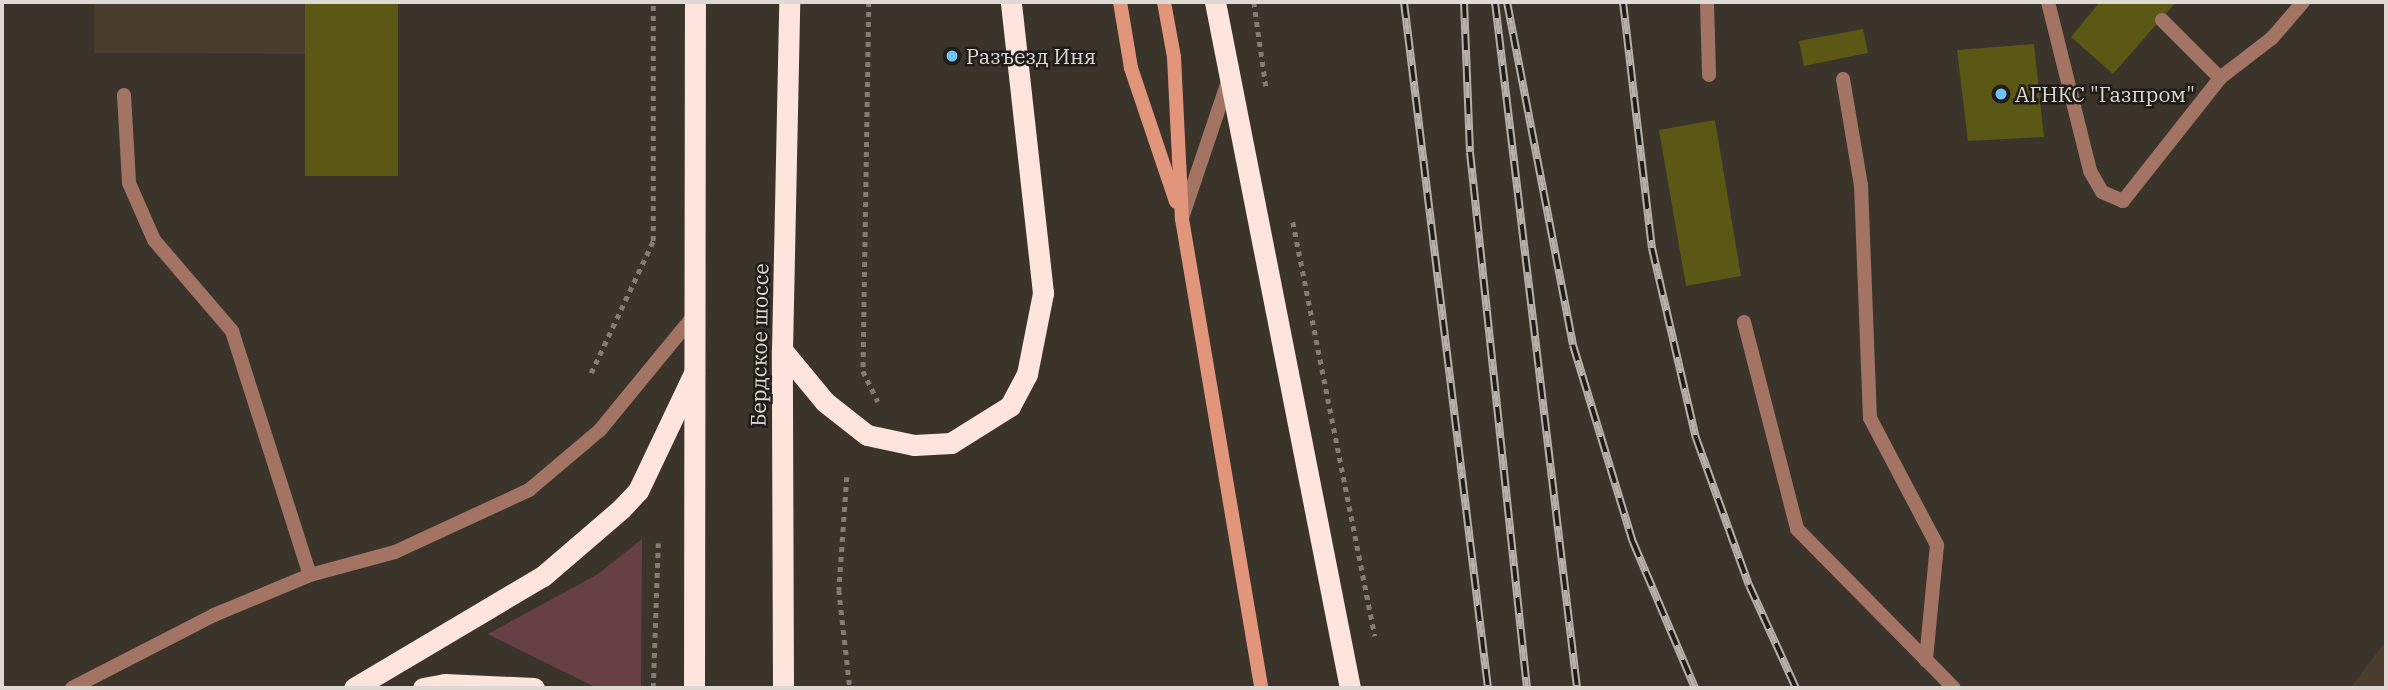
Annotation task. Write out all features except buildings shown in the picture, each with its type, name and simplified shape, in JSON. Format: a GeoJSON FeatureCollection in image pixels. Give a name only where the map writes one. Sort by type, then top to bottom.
{"type":"FeatureCollection","features":[{"type":"Feature","properties":{"kind":"highway"},"geometry":{"type":"LineString","coordinates":[[694,688],[697,365],[695,2]]}},
{"type":"Feature","properties":{"kind":"highway","name":"Бердское шоссе"},"geometry":{"type":"LineString","coordinates":[[783,688],[782,350],[789,2]]}},
{"type":"Feature","properties":{"kind":"highway"},"geometry":{"type":"LineString","coordinates":[[782,350],[825,402],[867,435],[914,445],[951,443],[1010,406],[1027,374],[1043,293],[1011,2]]}},
{"type":"Feature","properties":{"kind":"highway"},"geometry":{"type":"LineString","coordinates":[[1215,2],[1227,84],[1350,688]]}},
{"type":"Feature","properties":{"kind":"highway"},"geometry":{"type":"LineString","coordinates":[[354,688],[544,576],[622,508],[638,491],[697,365]]}},
{"type":"Feature","properties":{"kind":"highway"},"geometry":{"type":"LineString","coordinates":[[423,688],[445,684],[534,688]]}},
{"type":"Feature","properties":{"kind":"main road"},"geometry":{"type":"LineString","coordinates":[[1120,2],[1131,68],[1182,219]]}},
{"type":"Feature","properties":{"kind":"main road"},"geometry":{"type":"LineString","coordinates":[[1164,2],[1174,57],[1182,219],[1261,688]]}},
{"type":"Feature","properties":{"kind":"street"},"geometry":{"type":"LineString","coordinates":[[1707,2],[1709,75]]}},
{"type":"Feature","properties":{"kind":"street"},"geometry":{"type":"LineString","coordinates":[[2048,2],[2090,170],[2111,198],[2123,201],[2220,78],[2272,38],[2303,2]]}},
{"type":"Feature","properties":{"kind":"street"},"geometry":{"type":"LineString","coordinates":[[2162,20],[2220,78]]}},
{"type":"Feature","properties":{"kind":"street"},"geometry":{"type":"LineString","coordinates":[[1843,79],[1861,184],[1870,418],[1937,545],[1926,660]]}},
{"type":"Feature","properties":{"kind":"street"},"geometry":{"type":"LineString","coordinates":[[1182,219],[1227,84]]}},
{"type":"Feature","properties":{"kind":"street"},"geometry":{"type":"LineString","coordinates":[[124,95],[129,183],[154,240],[232,331],[310,575]]}},
{"type":"Feature","properties":{"kind":"street"},"geometry":{"type":"LineString","coordinates":[[72,688],[214,615],[310,575],[395,552],[529,490],[600,430],[696,312]]}},
{"type":"Feature","properties":{"kind":"street"},"geometry":{"type":"LineString","coordinates":[[1744,322],[1797,529],[1954,688]]}},
{"type":"Feature","properties":{"kind":"path"},"geometry":{"type":"LineString","coordinates":[[591,373],[653,241],[653,2]]}},
{"type":"Feature","properties":{"kind":"path"},"geometry":{"type":"LineString","coordinates":[[869,2],[863,371],[880,406]]}},
{"type":"Feature","properties":{"kind":"path"},"geometry":{"type":"LineString","coordinates":[[1254,2],[1267,93]]}},
{"type":"Feature","properties":{"kind":"path"},"geometry":{"type":"LineString","coordinates":[[1292,215],[1377,648]]}},
{"type":"Feature","properties":{"kind":"path"},"geometry":{"type":"LineString","coordinates":[[847,477],[839,590],[850,688]]}},
{"type":"Feature","properties":{"kind":"path"},"geometry":{"type":"LineString","coordinates":[[653,688],[658,543]]}},
{"type":"Feature","properties":{"kind":"shaded area"},"geometry":{"type":"Polygon","coordinates":[[[94,2],[398,2],[398,176],[305,176],[305,54],[94,53],[94,2]]]}},
{"type":"Feature","properties":{"kind":"shaded area"},"geometry":{"type":"Polygon","coordinates":[[[642,539],[641,688],[597,688],[488,634],[598,574],[642,539]]]}},
{"type":"Feature","properties":{"kind":"shaded area"},"geometry":{"type":"Polygon","coordinates":[[[2386,641],[2386,688],[2350,688],[2386,641]]]}},
{"type":"Feature","properties":{"kind":"railway"},"geometry":{"type":"LineString","coordinates":[[1404,2],[1488,688]]}},
{"type":"Feature","properties":{"kind":"railway"},"geometry":{"type":"LineString","coordinates":[[1464,2],[1470,152],[1527,688]]}},
{"type":"Feature","properties":{"kind":"railway"},"geometry":{"type":"LineString","coordinates":[[1495,2],[1577,688]]}},
{"type":"Feature","properties":{"kind":"railway"},"geometry":{"type":"LineString","coordinates":[[1507,2],[1573,345],[1633,542],[1695,688]]}},
{"type":"Feature","properties":{"kind":"railway"},"geometry":{"type":"LineString","coordinates":[[1623,2],[1652,248],[1696,438],[1749,585],[1796,688]]}},
{"type":"Feature","properties":{"kind":"place","name":"Разъезд Иня"},"geometry":{"type":"Point","coordinates":[952,56]}},
{"type":"Feature","properties":{"kind":"place","name":"АГНКС \"Газпром\""},"geometry":{"type":"Point","coordinates":[2001,94]}}]}
